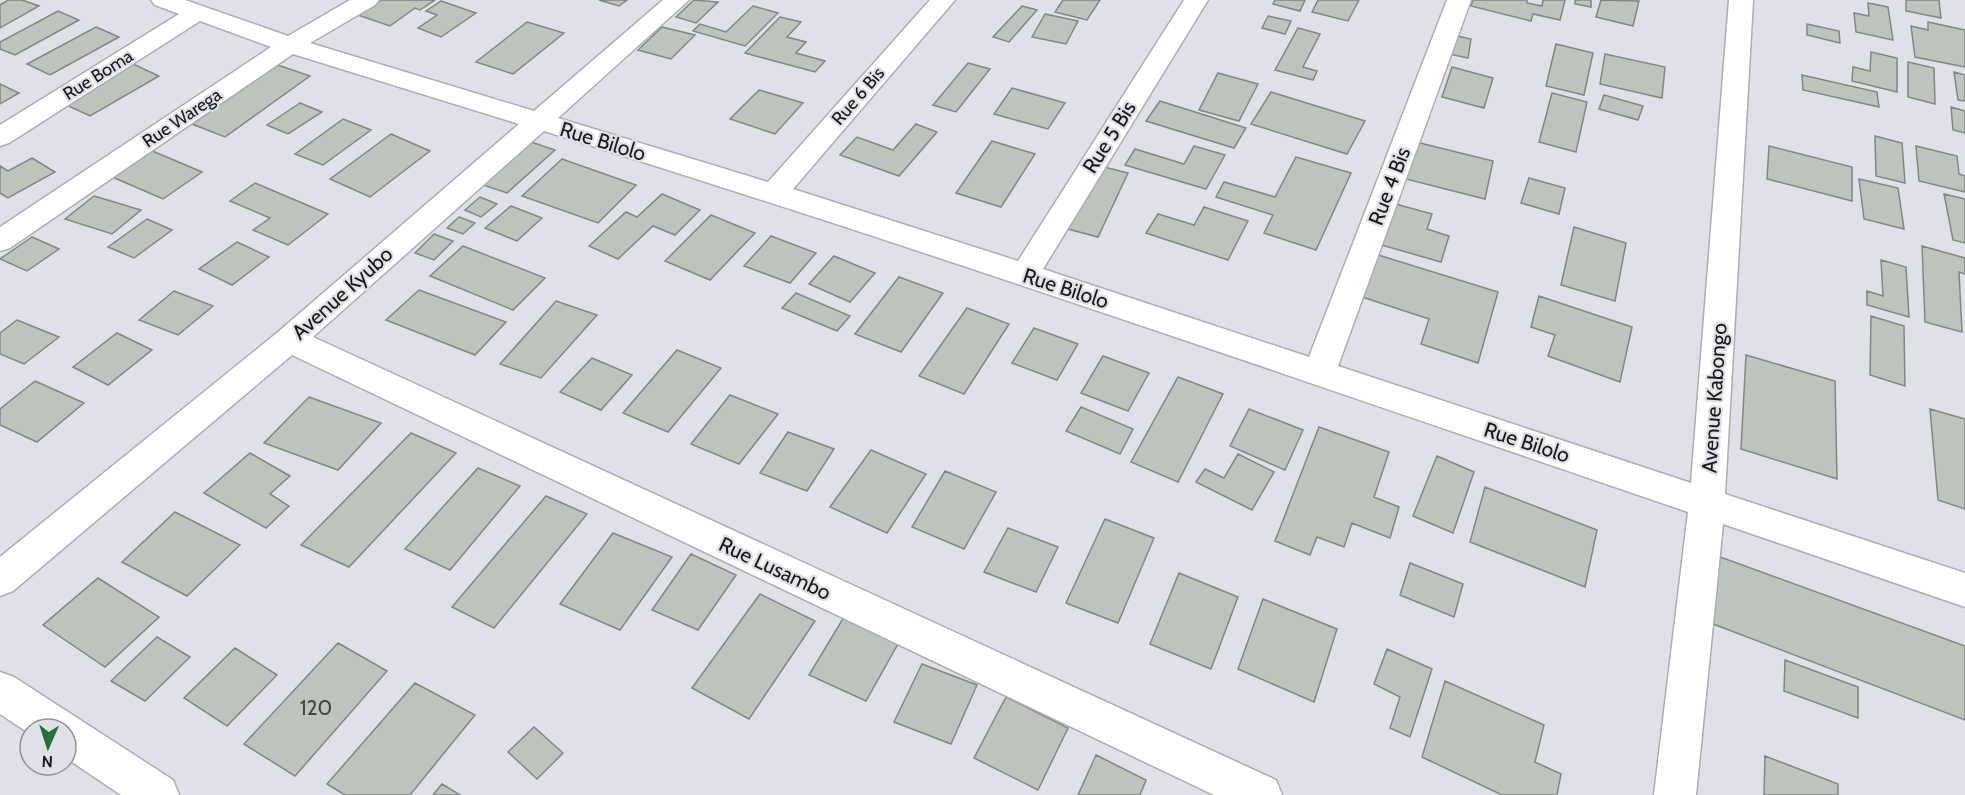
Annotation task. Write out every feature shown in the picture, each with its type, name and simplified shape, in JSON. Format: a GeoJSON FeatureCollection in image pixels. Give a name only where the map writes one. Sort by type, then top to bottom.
{"type":"FeatureCollection","features":[{"type":"Feature","properties":{"kind":"street","name":"Rue Bilolo"},"geometry":{"type":"LineString","coordinates":[[163,0],[290,45],[774,193],[1025,274],[1707,501],[1965,590]]}},
{"type":"Feature","properties":{"kind":"street","name":"Rue Warega"},"geometry":{"type":"LineString","coordinates":[[0,241],[290,45],[367,0]]}},
{"type":"Feature","properties":{"kind":"street","name":"Avenue Kyubo"},"geometry":{"type":"LineString","coordinates":[[0,579],[289,340],[536,121],[677,0]]}},
{"type":"Feature","properties":{"kind":"street","name":"Rue 6 Bis"},"geometry":{"type":"LineString","coordinates":[[774,193],[943,0]]}},
{"type":"Feature","properties":{"kind":"street","name":"Rue 5 Bis"},"geometry":{"type":"LineString","coordinates":[[1025,274],[1196,0]]}},
{"type":"Feature","properties":{"kind":"street","name":"Rue 4 Bis"},"geometry":{"type":"LineString","coordinates":[[1319,373],[1459,0]]}},
{"type":"Feature","properties":{"kind":"street","name":"Avenue Kabongo"},"geometry":{"type":"LineString","coordinates":[[1675,795],[1707,501],[1741,0]]}},
{"type":"Feature","properties":{"kind":"street","name":"Rue Boma"},"geometry":{"type":"LineString","coordinates":[[0,137],[196,13]]}},
{"type":"Feature","properties":{"kind":"street","name":"Rue Lusambo"},"geometry":{"type":"LineString","coordinates":[[289,340],[1261,795]]}},
{"type":"Feature","properties":{"kind":"street"},"geometry":{"type":"LineString","coordinates":[[0,691],[40,717]]}},
{"type":"Feature","properties":{"kind":"street"},"geometry":{"type":"LineString","coordinates":[[78,742],[158,795]]}},
{"type":"Feature","properties":{"kind":"building"},"geometry":{"type":"Polygon","coordinates":[[[8,0],[22,0],[39,6],[0,28],[0,5],[8,0]]]}},
{"type":"Feature","properties":{"kind":"building"},"geometry":{"type":"Polygon","coordinates":[[[381,0],[435,0],[420,10],[415,8],[390,26],[358,15],[381,0]]]}},
{"type":"Feature","properties":{"kind":"building"},"geometry":{"type":"Polygon","coordinates":[[[599,0],[627,0],[619,6],[599,0]]]}},
{"type":"Feature","properties":{"kind":"building"},"geometry":{"type":"Polygon","coordinates":[[[694,0],[718,2],[696,23],[676,17],[694,0]]]}},
{"type":"Feature","properties":{"kind":"building"},"geometry":{"type":"Polygon","coordinates":[[[1063,0],[1100,0],[1087,20],[1055,12],[1063,0]]]}},
{"type":"Feature","properties":{"kind":"building"},"geometry":{"type":"Polygon","coordinates":[[[1275,0],[1305,0],[1300,11],[1273,4],[1275,0]]]}},
{"type":"Feature","properties":{"kind":"building"},"geometry":{"type":"Polygon","coordinates":[[[1318,0],[1359,0],[1348,21],[1312,12],[1318,0]]]}},
{"type":"Feature","properties":{"kind":"building"},"geometry":{"type":"Polygon","coordinates":[[[1473,0],[1527,0],[1527,3],[1542,6],[1543,0],[1565,0],[1560,20],[1533,14],[1531,21],[1471,6],[1473,0]]]}},
{"type":"Feature","properties":{"kind":"building"},"geometry":{"type":"Polygon","coordinates":[[[1575,0],[1591,0],[1591,7],[1575,4],[1575,0]]]}},
{"type":"Feature","properties":{"kind":"building"},"geometry":{"type":"Polygon","coordinates":[[[1601,0],[1639,1],[1633,26],[1596,17],[1601,0]]]}},
{"type":"Feature","properties":{"kind":"building"},"geometry":{"type":"Polygon","coordinates":[[[1906,0],[1939,0],[1941,18],[1906,11],[1906,0]]]}},
{"type":"Feature","properties":{"kind":"building"},"geometry":{"type":"Polygon","coordinates":[[[441,1],[476,13],[441,37],[418,28],[437,15],[426,11],[441,1]]]}},
{"type":"Feature","properties":{"kind":"building"},"geometry":{"type":"Polygon","coordinates":[[[1868,3],[1888,7],[1893,40],[1856,32],[1854,13],[1869,16],[1868,3]]]}},
{"type":"Feature","properties":{"kind":"building"},"geometry":{"type":"Polygon","coordinates":[[[753,6],[778,13],[745,46],[693,31],[700,24],[726,32],[753,6]]]}},
{"type":"Feature","properties":{"kind":"building"},"geometry":{"type":"Polygon","coordinates":[[[1022,6],[1037,10],[1009,42],[993,37],[1022,6]]]}},
{"type":"Feature","properties":{"kind":"building"},"geometry":{"type":"Polygon","coordinates":[[[58,11],[79,20],[15,55],[0,49],[0,42],[58,11]]]}},
{"type":"Feature","properties":{"kind":"building"},"geometry":{"type":"Polygon","coordinates":[[[1045,14],[1078,21],[1066,44],[1032,37],[1045,14]]]}},
{"type":"Feature","properties":{"kind":"building"},"geometry":{"type":"Polygon","coordinates":[[[1268,16],[1291,21],[1285,34],[1262,28],[1268,16]]]}},
{"type":"Feature","properties":{"kind":"building"},"geometry":{"type":"Polygon","coordinates":[[[780,17],[801,22],[787,37],[806,42],[796,53],[825,61],[815,72],[745,53],[780,17]]]}},
{"type":"Feature","properties":{"kind":"building"},"geometry":{"type":"Polygon","coordinates":[[[527,22],[564,33],[513,74],[476,62],[527,22]]]}},
{"type":"Feature","properties":{"kind":"building"},"geometry":{"type":"Polygon","coordinates":[[[1928,22],[1965,30],[1965,67],[1915,57],[1911,26],[1928,30],[1928,22]]]}},
{"type":"Feature","properties":{"kind":"building"},"geometry":{"type":"Polygon","coordinates":[[[1807,24],[1839,31],[1840,43],[1807,35],[1807,24]]]}},
{"type":"Feature","properties":{"kind":"building"},"geometry":{"type":"Polygon","coordinates":[[[96,27],[119,37],[50,75],[27,64],[96,27]]]}},
{"type":"Feature","properties":{"kind":"building"},"geometry":{"type":"Polygon","coordinates":[[[662,27],[695,35],[671,59],[638,50],[662,27]]]}},
{"type":"Feature","properties":{"kind":"building"},"geometry":{"type":"Polygon","coordinates":[[[1298,28],[1320,34],[1303,67],[1317,71],[1313,80],[1275,70],[1298,28]]]}},
{"type":"Feature","properties":{"kind":"building"},"geometry":{"type":"Polygon","coordinates":[[[1453,35],[1471,39],[1468,58],[1449,54],[1453,35]]]}},
{"type":"Feature","properties":{"kind":"building"},"geometry":{"type":"Polygon","coordinates":[[[1556,44],[1593,53],[1584,95],[1546,86],[1556,44]]]}},
{"type":"Feature","properties":{"kind":"building"},"geometry":{"type":"Polygon","coordinates":[[[1871,52],[1897,58],[1897,92],[1852,81],[1853,67],[1870,71],[1871,52]]]}},
{"type":"Feature","properties":{"kind":"building"},"geometry":{"type":"Polygon","coordinates":[[[1605,54],[1665,67],[1662,98],[1600,84],[1605,54]]]}},
{"type":"Feature","properties":{"kind":"building"},"geometry":{"type":"Polygon","coordinates":[[[269,62],[310,76],[225,137],[192,124],[243,89],[234,85],[269,62]]]}},
{"type":"Feature","properties":{"kind":"building"},"geometry":{"type":"Polygon","coordinates":[[[1908,62],[1934,68],[1935,104],[1908,97],[1908,62]]]}},
{"type":"Feature","properties":{"kind":"building"},"geometry":{"type":"Polygon","coordinates":[[[131,63],[159,76],[90,116],[62,103],[131,63]]]}},
{"type":"Feature","properties":{"kind":"building"},"geometry":{"type":"Polygon","coordinates":[[[968,63],[990,69],[956,112],[933,105],[968,63]]]}},
{"type":"Feature","properties":{"kind":"building"},"geometry":{"type":"Polygon","coordinates":[[[1452,67],[1493,78],[1484,108],[1442,97],[1452,67]]]}},
{"type":"Feature","properties":{"kind":"building"},"geometry":{"type":"Polygon","coordinates":[[[1954,72],[1965,75],[1965,101],[1958,100],[1954,72]]]}},
{"type":"Feature","properties":{"kind":"building"},"geometry":{"type":"Polygon","coordinates":[[[1218,73],[1258,84],[1239,121],[1199,110],[1218,73]]]}},
{"type":"Feature","properties":{"kind":"building"},"geometry":{"type":"Polygon","coordinates":[[[1802,75],[1877,92],[1879,107],[1803,90],[1802,75]]]}},
{"type":"Feature","properties":{"kind":"building"},"geometry":{"type":"Polygon","coordinates":[[[0,84],[19,93],[0,104],[0,84]]]}},
{"type":"Feature","properties":{"kind":"building"},"geometry":{"type":"Polygon","coordinates":[[[1012,88],[1065,103],[1048,129],[994,114],[1012,88]]]}},
{"type":"Feature","properties":{"kind":"building"},"geometry":{"type":"Polygon","coordinates":[[[759,90],[803,103],[775,134],[730,119],[759,90]]]}},
{"type":"Feature","properties":{"kind":"building"},"geometry":{"type":"Polygon","coordinates":[[[1271,92],[1365,121],[1347,154],[1251,124],[1271,92]]]}},
{"type":"Feature","properties":{"kind":"building"},"geometry":{"type":"Polygon","coordinates":[[[1552,93],[1587,102],[1576,152],[1539,142],[1552,93]]]}},
{"type":"Feature","properties":{"kind":"building"},"geometry":{"type":"Polygon","coordinates":[[[1604,95],[1643,106],[1638,120],[1599,109],[1604,95]]]}},
{"type":"Feature","properties":{"kind":"building"},"geometry":{"type":"Polygon","coordinates":[[[1160,101],[1246,128],[1234,148],[1146,121],[1160,101]]]}},
{"type":"Feature","properties":{"kind":"building"},"geometry":{"type":"Polygon","coordinates":[[[300,103],[322,112],[288,134],[267,125],[300,103]]]}},
{"type":"Feature","properties":{"kind":"building"},"geometry":{"type":"Polygon","coordinates":[[[1951,107],[1965,111],[1965,133],[1953,130],[1951,107]]]}},
{"type":"Feature","properties":{"kind":"building"},"geometry":{"type":"Polygon","coordinates":[[[343,119],[371,130],[323,165],[295,154],[343,119]]]}},
{"type":"Feature","properties":{"kind":"building"},"geometry":{"type":"Polygon","coordinates":[[[916,124],[937,132],[899,176],[840,155],[857,137],[893,150],[916,124]]]}},
{"type":"Feature","properties":{"kind":"building"},"geometry":{"type":"Polygon","coordinates":[[[391,134],[430,151],[370,197],[330,179],[391,134]]]}},
{"type":"Feature","properties":{"kind":"building"},"geometry":{"type":"Polygon","coordinates":[[[1875,136],[1902,143],[1905,183],[1876,176],[1875,136]]]}},
{"type":"Feature","properties":{"kind":"building"},"geometry":{"type":"Polygon","coordinates":[[[528,141],[555,150],[507,193],[480,184],[528,141]]]}},
{"type":"Feature","properties":{"kind":"building"},"geometry":{"type":"Polygon","coordinates":[[[992,141],[1035,154],[1001,207],[956,193],[992,141]]]}},
{"type":"Feature","properties":{"kind":"building"},"geometry":{"type":"Polygon","coordinates":[[[1416,142],[1493,161],[1485,199],[1406,179],[1416,142]]]}},
{"type":"Feature","properties":{"kind":"building"},"geometry":{"type":"Polygon","coordinates":[[[1194,146],[1225,155],[1206,189],[1125,165],[1135,149],[1184,164],[1194,146]]]}},
{"type":"Feature","properties":{"kind":"building"},"geometry":{"type":"Polygon","coordinates":[[[1769,146],[1852,167],[1852,201],[1767,179],[1769,146]]]}},
{"type":"Feature","properties":{"kind":"building"},"geometry":{"type":"Polygon","coordinates":[[[1916,146],[1957,156],[1959,174],[1965,176],[1965,192],[1919,181],[1916,146]]]}},
{"type":"Feature","properties":{"kind":"building"},"geometry":{"type":"Polygon","coordinates":[[[150,150],[202,172],[163,199],[110,176],[150,150]]]}},
{"type":"Feature","properties":{"kind":"building"},"geometry":{"type":"Polygon","coordinates":[[[1296,157],[1351,173],[1316,250],[1264,233],[1273,215],[1216,197],[1224,182],[1275,197],[1296,157]]]}},
{"type":"Feature","properties":{"kind":"building"},"geometry":{"type":"Polygon","coordinates":[[[32,158],[55,172],[8,198],[0,193],[0,166],[8,171],[32,158]]]}},
{"type":"Feature","properties":{"kind":"building"},"geometry":{"type":"Polygon","coordinates":[[[562,159],[636,185],[598,223],[522,196],[562,159]]]}},
{"type":"Feature","properties":{"kind":"building"},"geometry":{"type":"Polygon","coordinates":[[[1096,165],[1128,173],[1098,237],[1064,228],[1096,165]]]}},
{"type":"Feature","properties":{"kind":"building"},"geometry":{"type":"Polygon","coordinates":[[[1529,178],[1565,188],[1559,214],[1521,203],[1529,178]]]}},
{"type":"Feature","properties":{"kind":"building"},"geometry":{"type":"Polygon","coordinates":[[[1859,179],[1898,188],[1904,229],[1864,219],[1859,179]]]}},
{"type":"Feature","properties":{"kind":"building"},"geometry":{"type":"Polygon","coordinates":[[[255,183],[328,214],[288,245],[253,230],[270,218],[230,201],[255,183]]]}},
{"type":"Feature","properties":{"kind":"building"},"geometry":{"type":"Polygon","coordinates":[[[662,194],[700,210],[675,235],[653,226],[618,259],[589,246],[626,212],[637,217],[662,194]]]}},
{"type":"Feature","properties":{"kind":"building"},"geometry":{"type":"Polygon","coordinates":[[[1944,194],[1965,199],[1965,243],[1953,240],[1944,194]]]}},
{"type":"Feature","properties":{"kind":"building"},"geometry":{"type":"Polygon","coordinates":[[[94,196],[141,210],[112,234],[65,219],[94,196]]]}},
{"type":"Feature","properties":{"kind":"building"},"geometry":{"type":"Polygon","coordinates":[[[480,197],[497,204],[481,217],[465,210],[480,197]]]}},
{"type":"Feature","properties":{"kind":"building"},"geometry":{"type":"Polygon","coordinates":[[[1392,203],[1432,214],[1427,229],[1449,236],[1441,262],[1378,244],[1392,203]]]}},
{"type":"Feature","properties":{"kind":"building"},"geometry":{"type":"Polygon","coordinates":[[[511,206],[542,218],[517,241],[485,228],[511,206]]]}},
{"type":"Feature","properties":{"kind":"building"},"geometry":{"type":"Polygon","coordinates":[[[1204,207],[1248,221],[1228,260],[1146,233],[1158,214],[1194,225],[1204,207]]]}},
{"type":"Feature","properties":{"kind":"building"},"geometry":{"type":"Polygon","coordinates":[[[711,215],[755,233],[710,280],[665,261],[711,215]]]}},
{"type":"Feature","properties":{"kind":"building"},"geometry":{"type":"Polygon","coordinates":[[[459,217],[475,223],[463,234],[447,228],[459,217]]]}},
{"type":"Feature","properties":{"kind":"building"},"geometry":{"type":"Polygon","coordinates":[[[147,219],[172,230],[134,258],[108,247],[147,219]]]}},
{"type":"Feature","properties":{"kind":"building"},"geometry":{"type":"Polygon","coordinates":[[[1574,227],[1626,243],[1615,301],[1561,285],[1574,227]]]}},
{"type":"Feature","properties":{"kind":"building"},"geometry":{"type":"Polygon","coordinates":[[[434,234],[453,241],[434,260],[415,253],[434,234]]]}},
{"type":"Feature","properties":{"kind":"building"},"geometry":{"type":"Polygon","coordinates":[[[771,236],[816,253],[790,283],[744,266],[771,236]]]}},
{"type":"Feature","properties":{"kind":"building"},"geometry":{"type":"Polygon","coordinates":[[[32,237],[59,249],[27,271],[0,259],[32,237]]]}},
{"type":"Feature","properties":{"kind":"building"},"geometry":{"type":"Polygon","coordinates":[[[237,242],[269,257],[232,285],[199,269],[237,242]]]}},
{"type":"Feature","properties":{"kind":"building"},"geometry":{"type":"Polygon","coordinates":[[[463,246],[545,278],[513,310],[430,276],[463,246]]]}},
{"type":"Feature","properties":{"kind":"building"},"geometry":{"type":"Polygon","coordinates":[[[1922,246],[1965,258],[1965,274],[1959,272],[1962,332],[1925,322],[1922,246]]]}},
{"type":"Feature","properties":{"kind":"building"},"geometry":{"type":"Polygon","coordinates":[[[1375,254],[1498,292],[1478,363],[1421,344],[1429,319],[1359,296],[1375,254]]]}},
{"type":"Feature","properties":{"kind":"building"},"geometry":{"type":"Polygon","coordinates":[[[834,256],[875,273],[850,302],[809,284],[834,256]]]}},
{"type":"Feature","properties":{"kind":"building"},"geometry":{"type":"Polygon","coordinates":[[[1881,260],[1906,267],[1909,317],[1867,305],[1867,291],[1883,296],[1881,260]]]}},
{"type":"Feature","properties":{"kind":"building"},"geometry":{"type":"Polygon","coordinates":[[[899,277],[943,293],[901,352],[855,334],[899,277]]]}},
{"type":"Feature","properties":{"kind":"building"},"geometry":{"type":"Polygon","coordinates":[[[419,290],[506,322],[475,355],[386,320],[419,290]]]}},
{"type":"Feature","properties":{"kind":"building"},"geometry":{"type":"Polygon","coordinates":[[[174,291],[213,306],[178,335],[139,320],[174,291]]]}},
{"type":"Feature","properties":{"kind":"building"},"geometry":{"type":"Polygon","coordinates":[[[796,293],[850,316],[837,331],[782,308],[796,293]]]}},
{"type":"Feature","properties":{"kind":"building"},"geometry":{"type":"Polygon","coordinates":[[[1539,296],[1632,327],[1620,382],[1548,356],[1555,335],[1531,327],[1539,296]]]}},
{"type":"Feature","properties":{"kind":"building"},"geometry":{"type":"Polygon","coordinates":[[[556,301],[597,315],[541,378],[500,364],[556,301]]]}},
{"type":"Feature","properties":{"kind":"building"},"geometry":{"type":"Polygon","coordinates":[[[967,308],[1009,324],[964,394],[919,376],[967,308]]]}},
{"type":"Feature","properties":{"kind":"building"},"geometry":{"type":"Polygon","coordinates":[[[1871,316],[1904,326],[1905,386],[1870,375],[1871,316]]]}},
{"type":"Feature","properties":{"kind":"building"},"geometry":{"type":"Polygon","coordinates":[[[17,320],[59,337],[24,364],[0,354],[0,333],[17,320]]]}},
{"type":"Feature","properties":{"kind":"building"},"geometry":{"type":"Polygon","coordinates":[[[1034,328],[1078,344],[1057,380],[1012,363],[1034,328]]]}},
{"type":"Feature","properties":{"kind":"building"},"geometry":{"type":"Polygon","coordinates":[[[117,333],[152,350],[108,385],[73,367],[117,333]]]}},
{"type":"Feature","properties":{"kind":"building"},"geometry":{"type":"Polygon","coordinates":[[[677,350],[721,368],[668,432],[623,413],[677,350]]]}},
{"type":"Feature","properties":{"kind":"building"},"geometry":{"type":"Polygon","coordinates":[[[1746,355],[1835,381],[1837,479],[1741,449],[1746,355]]]}},
{"type":"Feature","properties":{"kind":"building"},"geometry":{"type":"Polygon","coordinates":[[[1103,356],[1149,373],[1128,411],[1081,393],[1103,356]]]}},
{"type":"Feature","properties":{"kind":"building"},"geometry":{"type":"Polygon","coordinates":[[[592,358],[632,375],[601,410],[560,392],[592,358]]]}},
{"type":"Feature","properties":{"kind":"building"},"geometry":{"type":"Polygon","coordinates":[[[1178,377],[1223,394],[1178,482],[1131,462],[1178,377]]]}},
{"type":"Feature","properties":{"kind":"building"},"geometry":{"type":"Polygon","coordinates":[[[35,381],[84,403],[37,442],[0,425],[0,409],[35,381]]]}},
{"type":"Feature","properties":{"kind":"building"},"geometry":{"type":"Polygon","coordinates":[[[730,395],[778,414],[739,464],[691,444],[730,395]]]}},
{"type":"Feature","properties":{"kind":"building"},"geometry":{"type":"Polygon","coordinates":[[[309,397],[381,423],[338,470],[264,443],[309,397]]]}},
{"type":"Feature","properties":{"kind":"building"},"geometry":{"type":"Polygon","coordinates":[[[1081,407],[1133,429],[1120,454],[1066,431],[1081,407]]]}},
{"type":"Feature","properties":{"kind":"building"},"geometry":{"type":"Polygon","coordinates":[[[1249,409],[1303,430],[1285,470],[1230,446],[1249,409]]]}},
{"type":"Feature","properties":{"kind":"building"},"geometry":{"type":"Polygon","coordinates":[[[1930,409],[1965,419],[1965,509],[1938,500],[1930,409]]]}},
{"type":"Feature","properties":{"kind":"building"},"geometry":{"type":"Polygon","coordinates":[[[1319,427],[1389,452],[1374,497],[1399,507],[1390,538],[1352,523],[1344,547],[1317,537],[1310,555],[1275,541],[1319,427]]]}},
{"type":"Feature","properties":{"kind":"building"},"geometry":{"type":"Polygon","coordinates":[[[788,432],[834,449],[807,491],[760,473],[788,432]]]}},
{"type":"Feature","properties":{"kind":"building"},"geometry":{"type":"Polygon","coordinates":[[[411,433],[456,453],[349,567],[301,545],[411,433]]]}},
{"type":"Feature","properties":{"kind":"building"},"geometry":{"type":"Polygon","coordinates":[[[871,450],[926,474],[887,533],[830,507],[871,450]]]}},
{"type":"Feature","properties":{"kind":"building"},"geometry":{"type":"Polygon","coordinates":[[[250,453],[290,476],[270,494],[289,506],[266,528],[204,493],[250,453]]]}},
{"type":"Feature","properties":{"kind":"building"},"geometry":{"type":"Polygon","coordinates":[[[1238,454],[1274,472],[1252,510],[1196,482],[1205,469],[1224,478],[1238,454]]]}},
{"type":"Feature","properties":{"kind":"building"},"geometry":{"type":"Polygon","coordinates":[[[1437,456],[1474,472],[1453,533],[1413,516],[1437,456]]]}},
{"type":"Feature","properties":{"kind":"building"},"geometry":{"type":"Polygon","coordinates":[[[478,468],[520,486],[450,570],[405,549],[478,468]]]}},
{"type":"Feature","properties":{"kind":"building"},"geometry":{"type":"Polygon","coordinates":[[[945,471],[996,492],[964,549],[912,527],[945,471]]]}},
{"type":"Feature","properties":{"kind":"building"},"geometry":{"type":"Polygon","coordinates":[[[1485,487],[1597,530],[1585,587],[1470,542],[1485,487]]]}},
{"type":"Feature","properties":{"kind":"building"},"geometry":{"type":"Polygon","coordinates":[[[546,496],[587,514],[494,628],[452,607],[546,496]]]}},
{"type":"Feature","properties":{"kind":"building"},"geometry":{"type":"Polygon","coordinates":[[[175,512],[240,545],[187,596],[122,562],[175,512]]]}},
{"type":"Feature","properties":{"kind":"building"},"geometry":{"type":"Polygon","coordinates":[[[1105,519],[1154,538],[1118,623],[1066,603],[1105,519]]]}},
{"type":"Feature","properties":{"kind":"building"},"geometry":{"type":"Polygon","coordinates":[[[1008,528],[1058,547],[1036,592],[984,572],[1008,528]]]}},
{"type":"Feature","properties":{"kind":"building"},"geometry":{"type":"Polygon","coordinates":[[[613,533],[672,557],[620,630],[560,604],[613,533]]]}},
{"type":"Feature","properties":{"kind":"building"},"geometry":{"type":"Polygon","coordinates":[[[691,554],[736,575],[698,630],[652,610],[691,554]]]}},
{"type":"Feature","properties":{"kind":"building"},"geometry":{"type":"Polygon","coordinates":[[[1712,554],[1965,646],[1965,720],[1705,621],[1712,554]]]}},
{"type":"Feature","properties":{"kind":"building"},"geometry":{"type":"Polygon","coordinates":[[[1410,563],[1463,584],[1454,617],[1400,595],[1410,563]]]}},
{"type":"Feature","properties":{"kind":"building"},"geometry":{"type":"Polygon","coordinates":[[[1179,573],[1238,597],[1211,669],[1150,644],[1179,573]]]}},
{"type":"Feature","properties":{"kind":"building"},"geometry":{"type":"Polygon","coordinates":[[[98,578],[159,617],[105,667],[43,625],[98,578]]]}},
{"type":"Feature","properties":{"kind":"building"},"geometry":{"type":"Polygon","coordinates":[[[760,594],[815,621],[749,719],[692,688],[760,594]]]}},
{"type":"Feature","properties":{"kind":"building"},"geometry":{"type":"Polygon","coordinates":[[[1263,599],[1337,629],[1314,702],[1238,669],[1263,599]]]}},
{"type":"Feature","properties":{"kind":"building"},"geometry":{"type":"Polygon","coordinates":[[[844,617],[899,642],[866,701],[809,675],[844,617]]]}},
{"type":"Feature","properties":{"kind":"building"},"geometry":{"type":"Polygon","coordinates":[[[157,637],[190,657],[145,701],[111,681],[157,637]]]}},
{"type":"Feature","properties":{"kind":"building"},"geometry":{"type":"Polygon","coordinates":[[[338,643],[387,671],[295,776],[244,744],[338,643]]]}},
{"type":"Feature","properties":{"kind":"building"},"geometry":{"type":"Polygon","coordinates":[[[235,648],[277,675],[227,726],[184,698],[235,648]]]}},
{"type":"Feature","properties":{"kind":"building"},"geometry":{"type":"Polygon","coordinates":[[[1387,649],[1432,669],[1410,737],[1390,728],[1400,697],[1374,684],[1387,649]]]}},
{"type":"Feature","properties":{"kind":"building"},"geometry":{"type":"Polygon","coordinates":[[[1785,660],[1858,687],[1858,718],[1784,691],[1785,660]]]}},
{"type":"Feature","properties":{"kind":"building"},"geometry":{"type":"Polygon","coordinates":[[[922,664],[977,685],[951,744],[894,722],[922,664]]]}},
{"type":"Feature","properties":{"kind":"building"},"geometry":{"type":"Polygon","coordinates":[[[1445,681],[1544,725],[1535,762],[1561,774],[1557,795],[1502,795],[1422,757],[1445,681]]]}},
{"type":"Feature","properties":{"kind":"building"},"geometry":{"type":"Polygon","coordinates":[[[415,683],[475,715],[410,795],[345,795],[327,784],[415,683]]]}},
{"type":"Feature","properties":{"kind":"building"},"geometry":{"type":"Polygon","coordinates":[[[1006,697],[1068,728],[1038,790],[974,758],[1006,697]]]}},
{"type":"Feature","properties":{"kind":"building"},"geometry":{"type":"Polygon","coordinates":[[[534,727],[563,753],[537,779],[508,752],[534,727]]]}},
{"type":"Feature","properties":{"kind":"building"},"geometry":{"type":"Polygon","coordinates":[[[1096,755],[1146,780],[1140,795],[1078,795],[1096,755]]]}},
{"type":"Feature","properties":{"kind":"building"},"geometry":{"type":"Polygon","coordinates":[[[1765,756],[1838,784],[1838,795],[1764,795],[1765,756]]]}},
{"type":"Feature","properties":{"kind":"building"},"geometry":{"type":"Polygon","coordinates":[[[442,784],[460,795],[433,795],[442,784]]]}}]}
